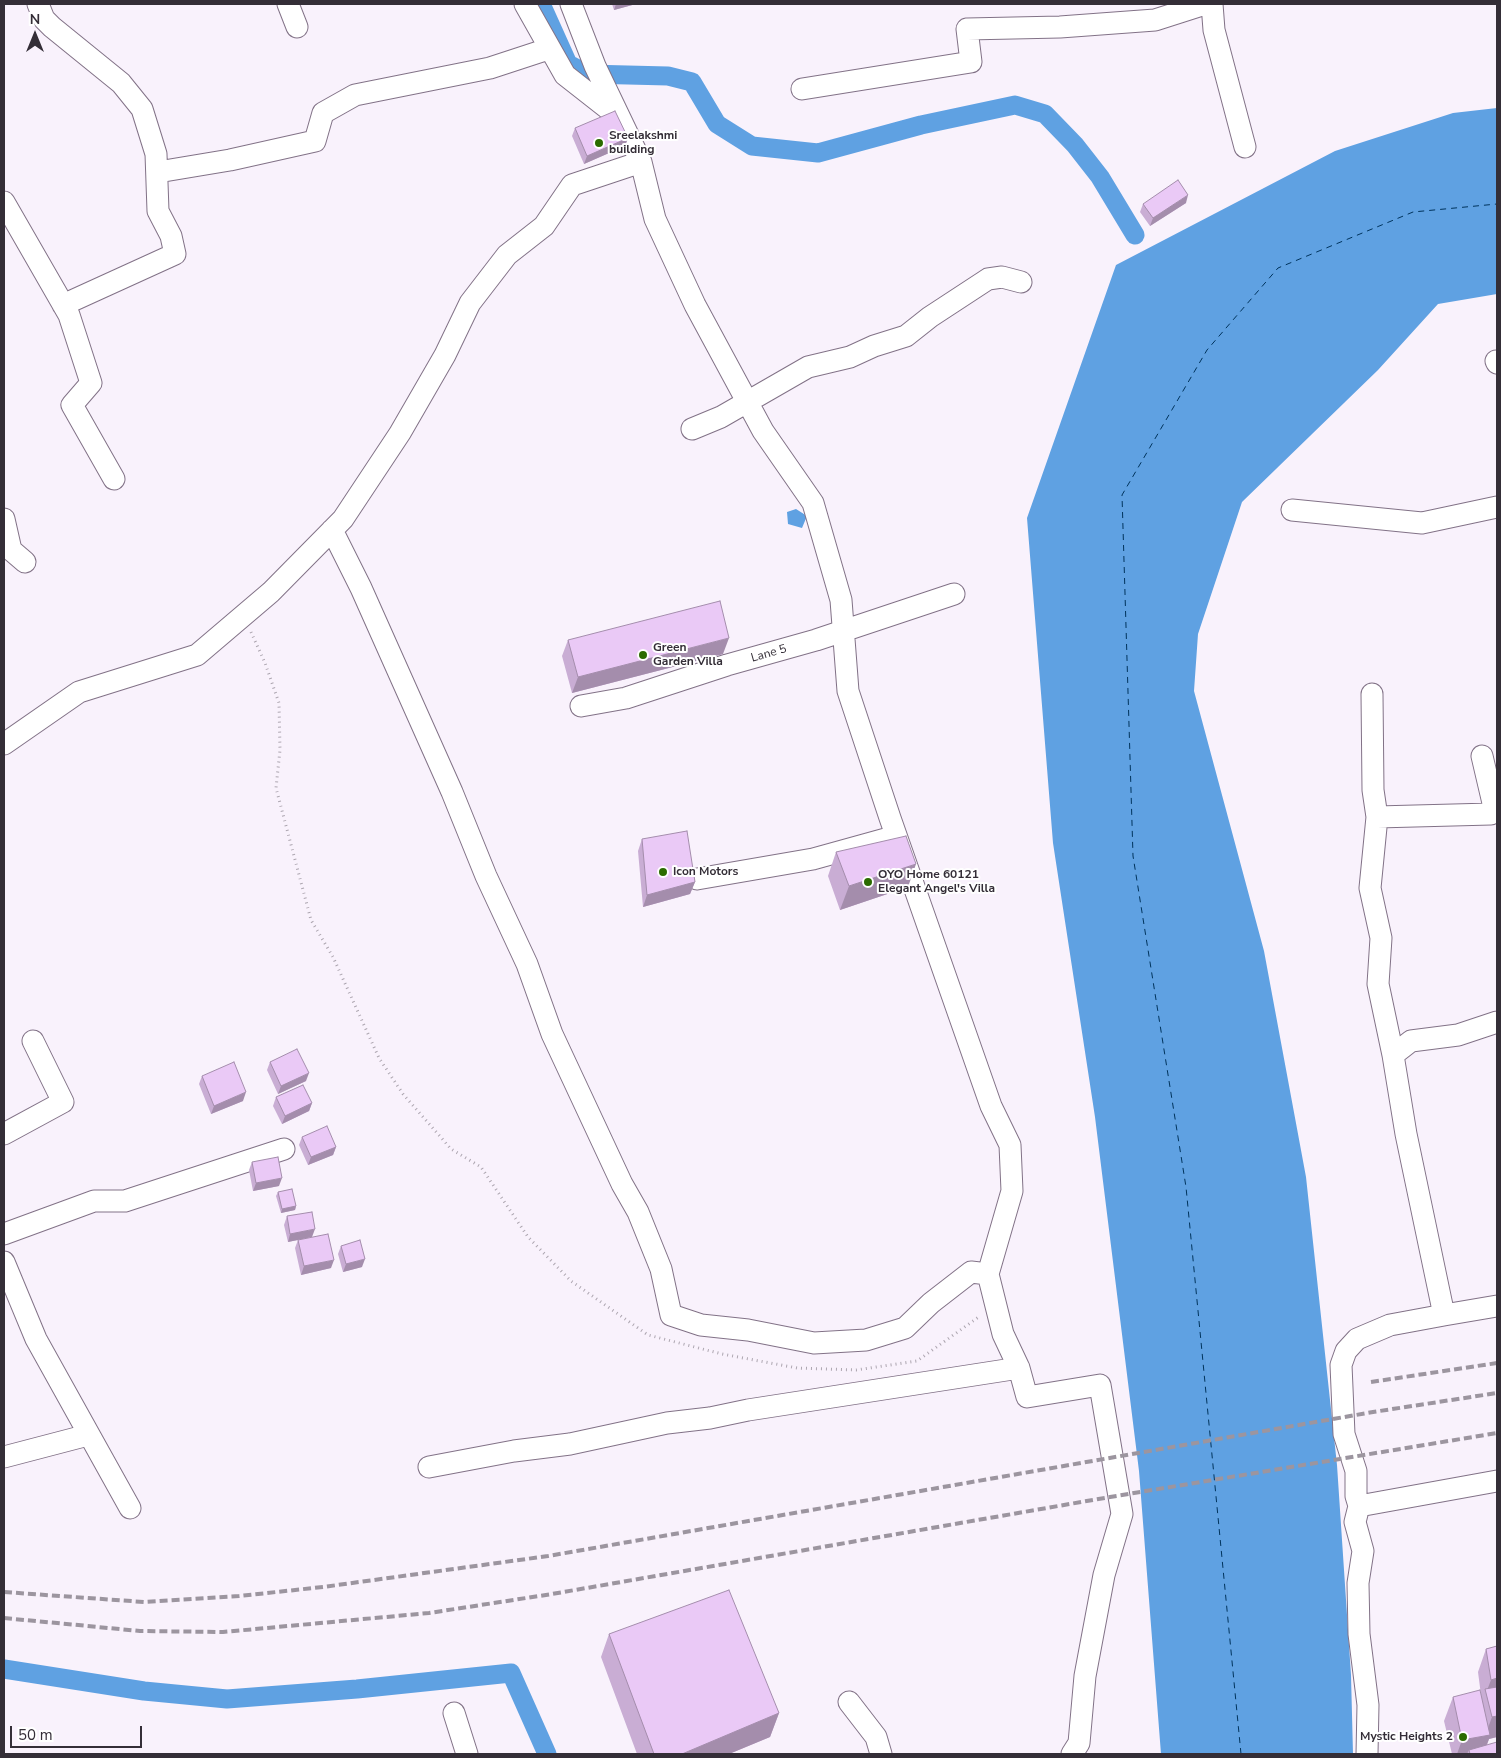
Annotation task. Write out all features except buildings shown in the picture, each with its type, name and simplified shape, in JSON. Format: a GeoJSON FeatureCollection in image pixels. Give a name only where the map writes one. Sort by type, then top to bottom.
{"type":"FeatureCollection","features":[{"type":"Feature","properties":{"kind":"street"},"geometry":{"type":"LineString","coordinates":[[38,4],[44,19],[121,83],[142,109],[156,154],[158,211],[171,236],[175,254],[63,305]]}},
{"type":"Feature","properties":{"kind":"street"},"geometry":{"type":"LineString","coordinates":[[288,4],[297,27]]}},
{"type":"Feature","properties":{"kind":"street"},"geometry":{"type":"LineString","coordinates":[[525,4],[548,49],[565,75],[620,118]]}},
{"type":"Feature","properties":{"kind":"street"},"geometry":{"type":"LineString","coordinates":[[571,4],[595,66],[642,162],[655,219],[695,305],[763,431],[813,503],[841,600],[848,691],[896,836],[991,1106],[1010,1145],[1012,1191],[988,1274],[1003,1334],[1019,1368],[1027,1397],[1100,1385],[1122,1514],[1104,1575],[1085,1676],[1079,1743],[1072,1754]]}},
{"type":"Feature","properties":{"kind":"street"},"geometry":{"type":"LineString","coordinates":[[802,89],[971,62],[967,29],[1060,27],[1154,20],[1205,4]]}},
{"type":"Feature","properties":{"kind":"street"},"geometry":{"type":"LineString","coordinates":[[1212,4],[1214,30],[1245,147]]}},
{"type":"Feature","properties":{"kind":"street"},"geometry":{"type":"LineString","coordinates":[[158,172],[230,160],[315,140],[323,113],[355,95],[490,68],[548,49]]}},
{"type":"Feature","properties":{"kind":"street"},"geometry":{"type":"LineString","coordinates":[[4,744],[79,692],[197,655],[271,592],[343,519],[400,433],[446,355],[470,302],[507,255],[544,226],[572,185],[642,162]]}},
{"type":"Feature","properties":{"kind":"street"},"geometry":{"type":"LineString","coordinates":[[4,202],[69,315],[91,383],[72,405],[114,479]]}},
{"type":"Feature","properties":{"kind":"street"},"geometry":{"type":"LineString","coordinates":[[692,429],[721,418],[808,368],[850,357],[874,346],[906,336],[930,317],[988,278],[1002,277],[1021,282]]}},
{"type":"Feature","properties":{"kind":"street"},"geometry":{"type":"LineString","coordinates":[[1292,510],[1422,523],[1497,507]]}},
{"type":"Feature","properties":{"kind":"street"},"geometry":{"type":"LineString","coordinates":[[4,519],[11,550],[25,562]]}},
{"type":"Feature","properties":{"kind":"street"},"geometry":{"type":"LineString","coordinates":[[332,530],[354,571],[445,775],[486,876],[527,964],[552,1034],[622,1184],[638,1212],[661,1269],[671,1315],[701,1325],[748,1330],[814,1343],[866,1340],[905,1328],[931,1303],[971,1272],[988,1274]]}},
{"type":"Feature","properties":{"kind":"street","name":"Lane 5"},"geometry":{"type":"LineString","coordinates":[[582,706],[626,698],[954,594]]}},
{"type":"Feature","properties":{"kind":"street"},"geometry":{"type":"LineString","coordinates":[[1372,694],[1373,790],[1377,817],[1370,888],[1381,938],[1378,984],[1393,1055],[1406,1134],[1444,1315]]}},
{"type":"Feature","properties":{"kind":"street"},"geometry":{"type":"LineString","coordinates":[[1377,817],[1491,814],[1492,804],[1482,756]]}},
{"type":"Feature","properties":{"kind":"street"},"geometry":{"type":"LineString","coordinates":[[696,879],[813,859],[896,836]]}},
{"type":"Feature","properties":{"kind":"street"},"geometry":{"type":"LineString","coordinates":[[1393,1055],[1411,1042],[1458,1035],[1497,1022]]}},
{"type":"Feature","properties":{"kind":"street"},"geometry":{"type":"LineString","coordinates":[[4,1134],[62,1102],[33,1041]]}},
{"type":"Feature","properties":{"kind":"street"},"geometry":{"type":"LineString","coordinates":[[4,1234],[94,1201],[125,1201],[284,1149]]}},
{"type":"Feature","properties":{"kind":"street"},"geometry":{"type":"LineString","coordinates":[[4,1262],[36,1338],[130,1508]]}},
{"type":"Feature","properties":{"kind":"street"},"geometry":{"type":"LineString","coordinates":[[1367,1754],[1368,1705],[1359,1634],[1358,1583],[1363,1552],[1355,1522],[1359,1506],[1356,1496],[1356,1471],[1344,1434],[1342,1365],[1346,1351],[1358,1338],[1390,1325],[1497,1306]]}},
{"type":"Feature","properties":{"kind":"street"},"geometry":{"type":"LineString","coordinates":[[429,1467],[514,1450],[570,1444],[667,1423],[710,1418],[748,1410],[1019,1368]]}},
{"type":"Feature","properties":{"kind":"street"},"geometry":{"type":"LineString","coordinates":[[4,1458],[88,1435]]}},
{"type":"Feature","properties":{"kind":"street"},"geometry":{"type":"LineString","coordinates":[[1359,1506],[1497,1481]]}},
{"type":"Feature","properties":{"kind":"street"},"geometry":{"type":"LineString","coordinates":[[849,1702],[876,1736],[881,1754]]}},
{"type":"Feature","properties":{"kind":"street"},"geometry":{"type":"LineString","coordinates":[[454,1713],[467,1754]]}},
{"type":"Feature","properties":{"kind":"path"},"geometry":{"type":"LineString","coordinates":[[244,616],[266,663],[279,703],[280,750],[276,788],[311,920],[333,957],[379,1058],[404,1094],[451,1149],[481,1167],[528,1237],[571,1281],[648,1335],[722,1354],[796,1368],[856,1370],[916,1361],[996,1303]]}},
{"type":"Feature","properties":{"kind":"water"},"geometry":{"type":"Polygon","coordinates":[[[1497,108],[1497,294],[1438,304],[1378,370],[1242,502],[1198,634],[1194,691],[1264,951],[1306,1177],[1337,1465],[1351,1675],[1353,1754],[1161,1754],[1139,1471],[1095,1117],[1053,843],[1027,518],[1116,265],[1335,151],[1453,113],[1497,108]]]}},
{"type":"Feature","properties":{"kind":"water"},"geometry":{"type":"Polygon","coordinates":[[[796,509],[807,516],[802,528],[788,524],[787,512],[796,509]]]}},
{"type":"Feature","properties":{"kind":"waterway"},"geometry":{"type":"LineString","coordinates":[[541,4],[568,64],[587,74],[668,76],[692,82],[717,124],[752,146],[818,153],[921,125],[1015,105],[1045,114],[1075,145],[1100,177],[1135,235]]}},
{"type":"Feature","properties":{"kind":"waterway"},"geometry":{"type":"LineString","coordinates":[[4,1669],[144,1691],[227,1699],[357,1689],[511,1673],[547,1754]]}},
{"type":"Feature","properties":{"kind":"ferry route"},"geometry":{"type":"LineString","coordinates":[[1241,1754],[1186,1187],[1133,856],[1122,495],[1207,350],[1278,268],[1413,212],[1497,204]]}},
{"type":"Feature","properties":{"kind":"railway"},"geometry":{"type":"LineString","coordinates":[[1371,1382],[1497,1363]]}},
{"type":"Feature","properties":{"kind":"railway"},"geometry":{"type":"LineString","coordinates":[[4,1592],[144,1602],[239,1596],[323,1587],[548,1556],[1373,1412],[1497,1393]]}},
{"type":"Feature","properties":{"kind":"railway"},"geometry":{"type":"LineString","coordinates":[[4,1618],[140,1631],[223,1632],[429,1613],[552,1594],[1110,1497],[1497,1433]]}},
{"type":"Feature","properties":{"kind":"place","name":"Sreelakshmi building"},"geometry":{"type":"Point","coordinates":[599,143]}},
{"type":"Feature","properties":{"kind":"place","name":"Green Garden Villa"},"geometry":{"type":"Point","coordinates":[643,655]}},
{"type":"Feature","properties":{"kind":"place","name":"Icon Motors"},"geometry":{"type":"Point","coordinates":[663,872]}},
{"type":"Feature","properties":{"kind":"place","name":"OYO Home 60121 Elegant Angel's Villa"},"geometry":{"type":"Point","coordinates":[868,882]}},
{"type":"Feature","properties":{"kind":"place","name":"Mystic Heights 2"},"geometry":{"type":"Point","coordinates":[1463,1737]}}]}
